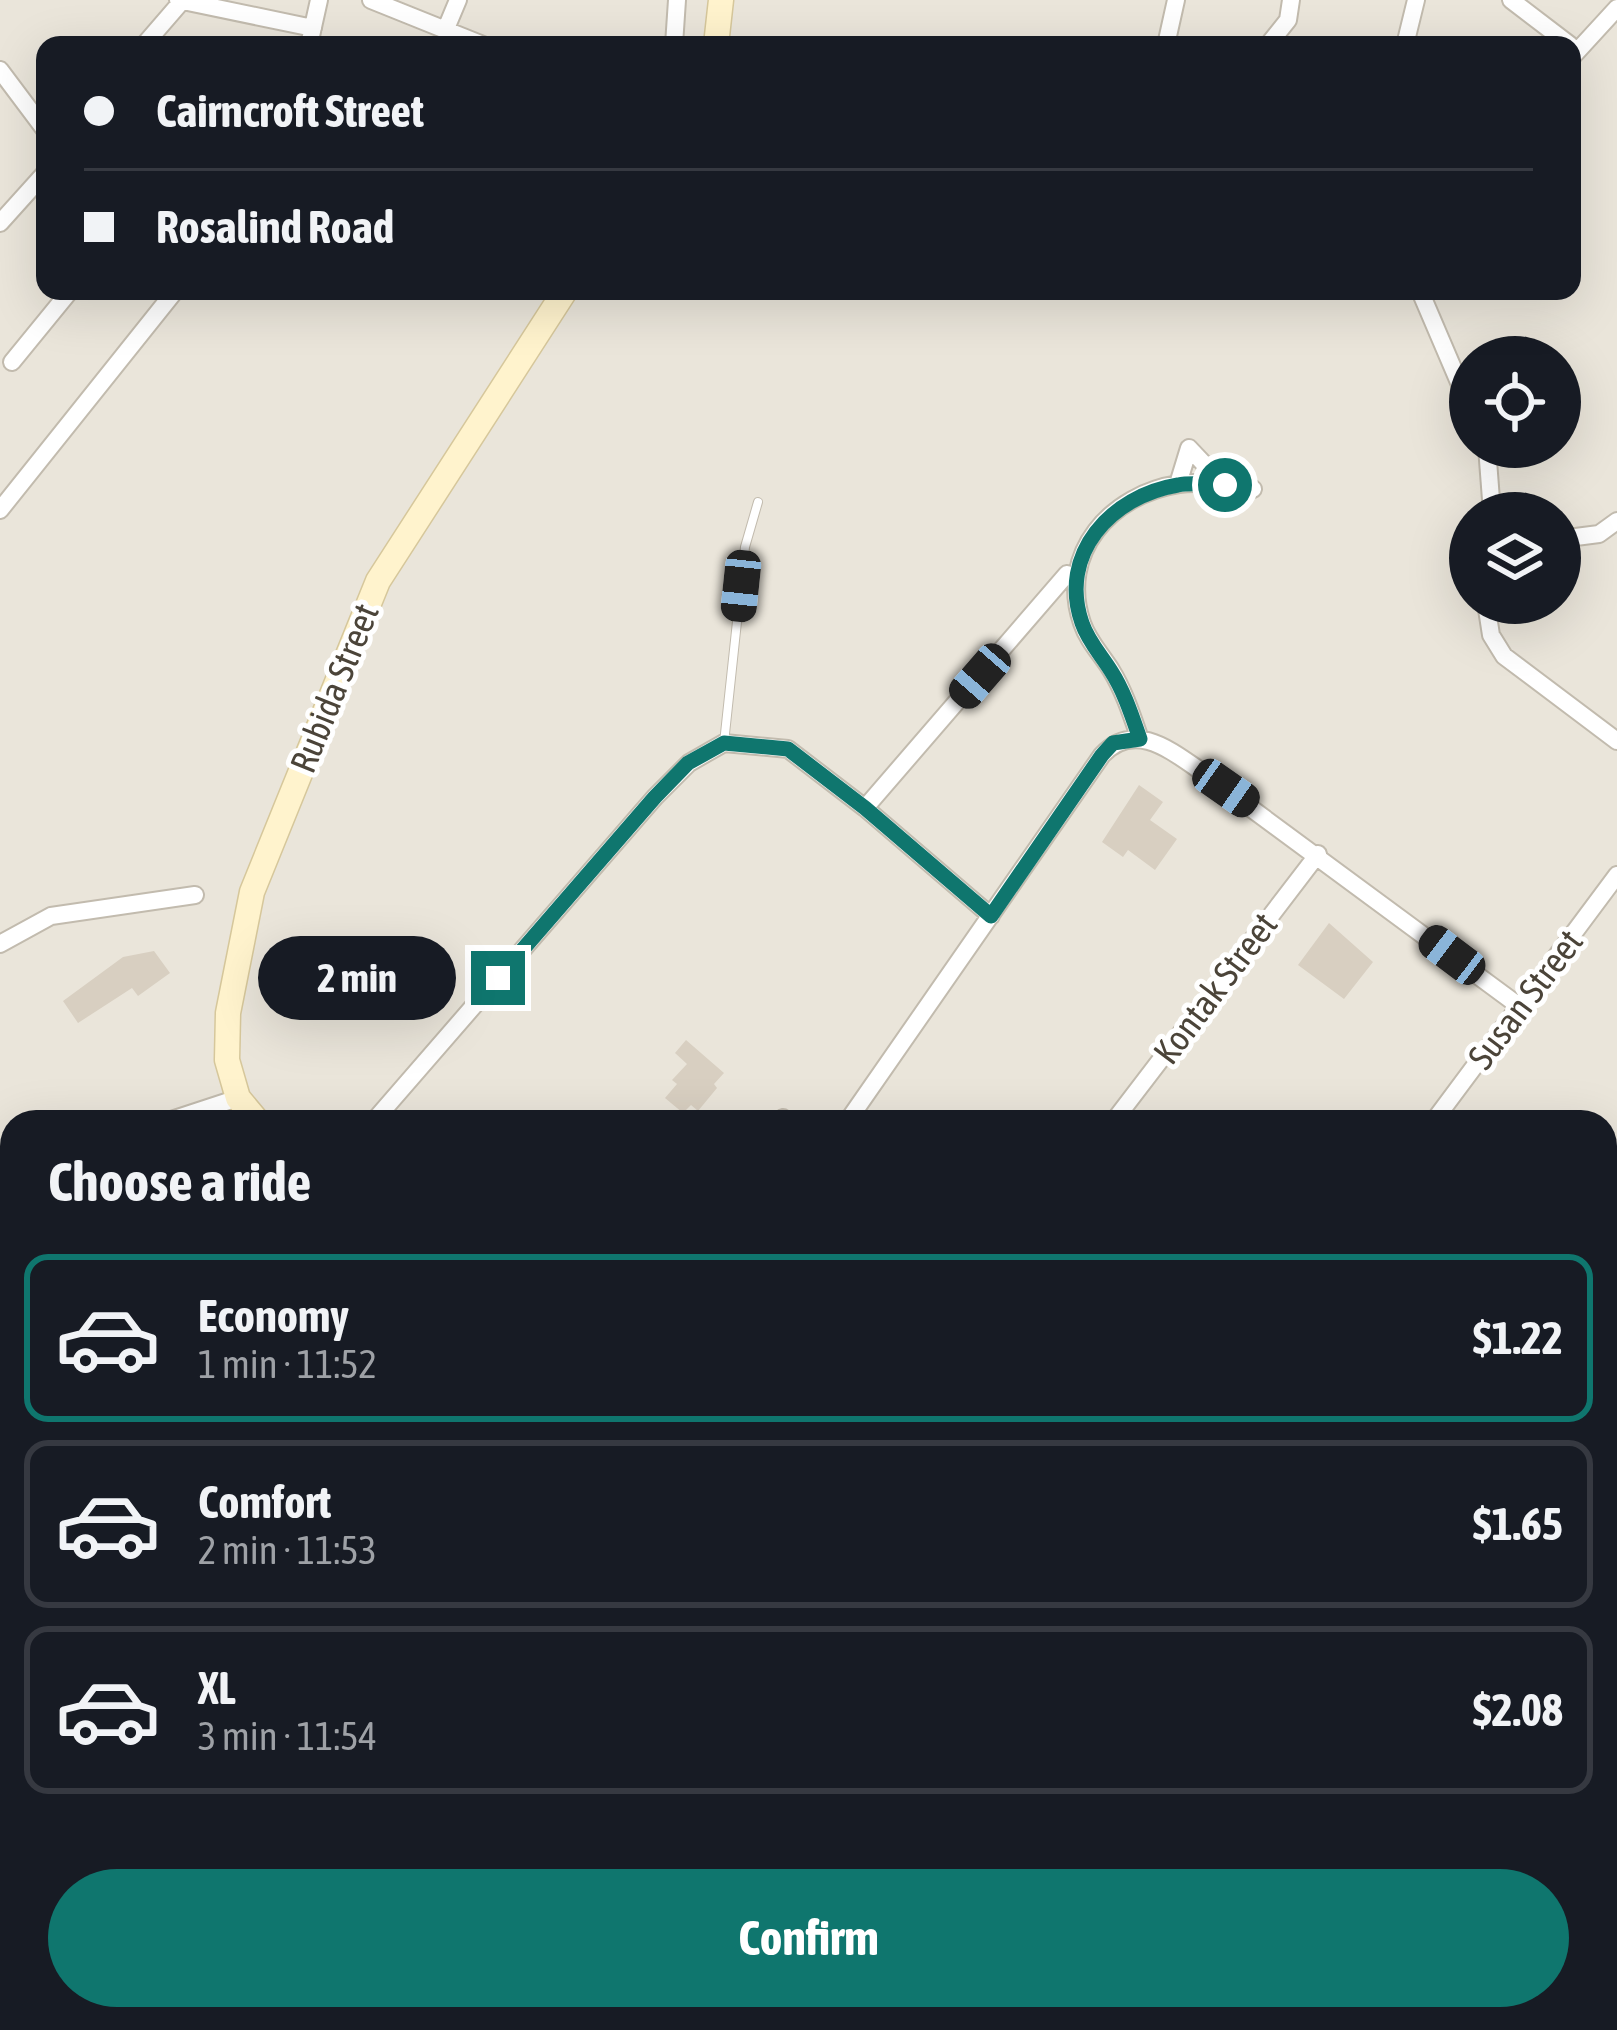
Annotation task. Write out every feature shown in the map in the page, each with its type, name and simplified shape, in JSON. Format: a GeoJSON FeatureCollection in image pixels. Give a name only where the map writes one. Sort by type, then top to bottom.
{"type":"FeatureCollection","features":[{"type":"Feature","properties":{"kind":"street"},"geometry":{"type":"LineString","coordinates":[[151,36],[180,1],[311,36],[319,0]]}},
{"type":"Feature","properties":{"kind":"street"},"geometry":{"type":"LineString","coordinates":[[371,0],[459,36]]}},
{"type":"Feature","properties":{"kind":"street"},"geometry":{"type":"LineString","coordinates":[[445,31],[458,0]]}},
{"type":"Feature","properties":{"kind":"street"},"geometry":{"type":"LineString","coordinates":[[675,36],[677,0]]}},
{"type":"Feature","properties":{"kind":"street"},"geometry":{"type":"LineString","coordinates":[[717,36],[721,0]]}},
{"type":"Feature","properties":{"kind":"street"},"geometry":{"type":"LineString","coordinates":[[1168,36],[1176,0]]}},
{"type":"Feature","properties":{"kind":"street"},"geometry":{"type":"LineString","coordinates":[[1275,36],[1288,20],[1292,0]]}},
{"type":"Feature","properties":{"kind":"street"},"geometry":{"type":"LineString","coordinates":[[1408,36],[1416,0]]}},
{"type":"Feature","properties":{"kind":"street"},"geometry":{"type":"LineString","coordinates":[[1511,0],[1556,36]]}},
{"type":"Feature","properties":{"kind":"street"},"geometry":{"type":"LineString","coordinates":[[1581,42],[1617,8]]}},
{"type":"Feature","properties":{"kind":"street"},"geometry":{"type":"LineString","coordinates":[[0,70],[36,118]]}},
{"type":"Feature","properties":{"kind":"street"},"geometry":{"type":"LineString","coordinates":[[0,223],[36,184]]}},
{"type":"Feature","properties":{"kind":"street"},"geometry":{"type":"LineString","coordinates":[[12,362],[63,300]]}},
{"type":"Feature","properties":{"kind":"street"},"geometry":{"type":"LineString","coordinates":[[0,510],[168,300]]}},
{"type":"Feature","properties":{"kind":"street","name":"Rubida Street"},"geometry":{"type":"LineString","coordinates":[[248,1110],[238,1098],[227,1060],[228,1013],[252,892],[378,581],[559,300]]}},
{"type":"Feature","properties":{"kind":"street"},"geometry":{"type":"LineString","coordinates":[[1424,300],[1449,359]]}},
{"type":"Feature","properties":{"kind":"street"},"geometry":{"type":"LineString","coordinates":[[1178,484],[1190,448],[1225,485]]}},
{"type":"Feature","properties":{"kind":"street"},"geometry":{"type":"LineString","coordinates":[[1140,739],[1113,674],[1081,620],[1076,576],[1098,525],[1118,507],[1178,484],[1253,489]]}},
{"type":"Feature","properties":{"kind":"street"},"geometry":{"type":"LineString","coordinates":[[1581,536],[1599,534],[1617,521]]}},
{"type":"Feature","properties":{"kind":"street"},"geometry":{"type":"LineString","coordinates":[[865,808],[1067,574]]}},
{"type":"Feature","properties":{"kind":"street"},"geometry":{"type":"LineString","coordinates":[[1489,624],[1504,656],[1617,741]]}},
{"type":"Feature","properties":{"kind":"street"},"geometry":{"type":"LineString","coordinates":[[855,1110],[1113,743],[1140,739],[1163,745],[1318,854],[1519,1006]]}},
{"type":"Feature","properties":{"kind":"street"},"geometry":{"type":"LineString","coordinates":[[383,1110],[655,797],[688,763],[724,743],[788,749],[991,916]]}},
{"type":"Feature","properties":{"kind":"street","name":"Kontak Street"},"geometry":{"type":"LineString","coordinates":[[1122,1110],[1318,854]]}},
{"type":"Feature","properties":{"kind":"street","name":"Susan Street"},"geometry":{"type":"LineString","coordinates":[[1441,1110],[1617,875]]}},
{"type":"Feature","properties":{"kind":"street"},"geometry":{"type":"LineString","coordinates":[[0,944],[51,916],[195,895]]}},
{"type":"Feature","properties":{"kind":"street"},"geometry":{"type":"LineString","coordinates":[[202,1110],[238,1098]]}},
{"type":"Feature","properties":{"kind":"lane"},"geometry":{"type":"LineString","coordinates":[[724,743],[745,547],[758,502]]}},
{"type":"Feature","properties":{"kind":"shaded area"},"geometry":{"type":"Polygon","coordinates":[[[0,0],[1617,0],[1617,1110],[0,1110],[0,0]]]}},
{"type":"Feature","properties":{"kind":"building"},"geometry":{"type":"Polygon","coordinates":[[[1139,785],[1163,802],[1150,820],[1177,839],[1155,870],[1128,850],[1123,857],[1102,842],[1139,785]]]}},
{"type":"Feature","properties":{"kind":"building"},"geometry":{"type":"Polygon","coordinates":[[[1329,923],[1373,962],[1344,999],[1298,965],[1329,923]]]}},
{"type":"Feature","properties":{"kind":"building"},"geometry":{"type":"Polygon","coordinates":[[[154,951],[170,973],[138,996],[132,988],[78,1023],[63,1001],[123,957],[154,951]]]}},
{"type":"Feature","properties":{"kind":"building"},"geometry":{"type":"Polygon","coordinates":[[[686,1040],[724,1073],[699,1110],[691,1105],[679,1110],[665,1098],[677,1084],[672,1080],[687,1064],[675,1053],[686,1040]]]}},
{"type":"Feature","properties":{"kind":"route"},"geometry":{"type":"LineString","coordinates":[[498,978],[655,797],[688,763],[724,743],[788,749],[991,916],[1102,755],[1113,743],[1140,739],[1113,674],[1088,638],[1075,592],[1079,561],[1098,525],[1118,507],[1178,484],[1225,485]]}}]}
